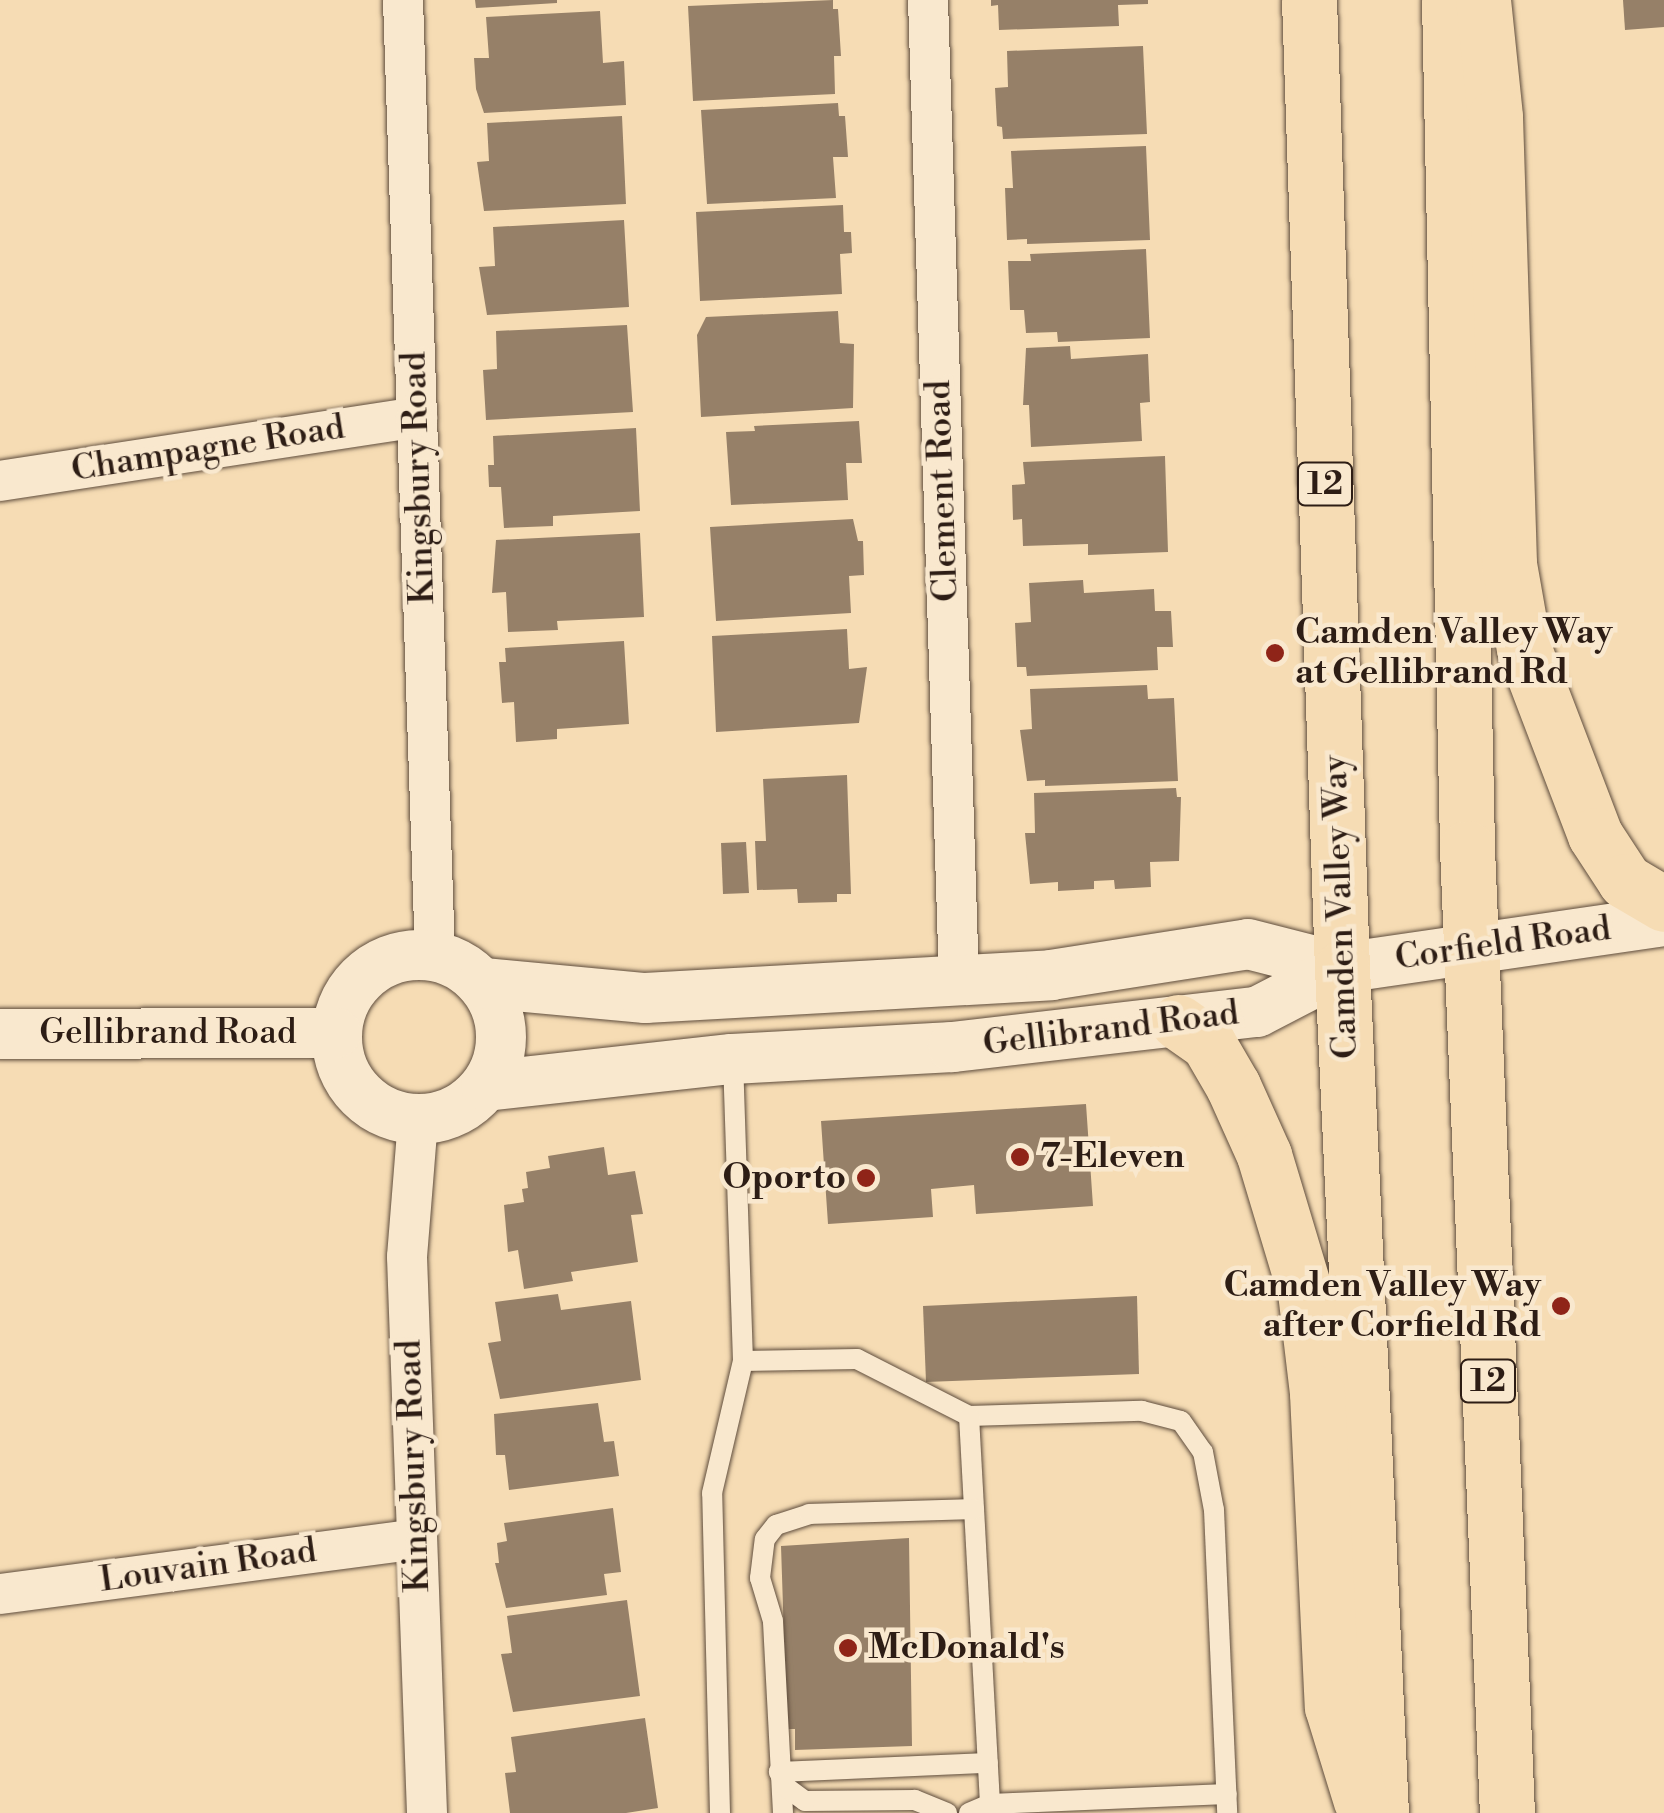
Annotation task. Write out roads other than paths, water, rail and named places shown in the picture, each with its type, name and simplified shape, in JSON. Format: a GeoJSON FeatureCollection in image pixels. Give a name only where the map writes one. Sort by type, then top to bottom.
{"type":"FeatureCollection","features":[{"type":"Feature","properties":{"kind":"main road","name":"Camden Valley Way"},"geometry":{"type":"LineString","coordinates":[[1309,0],[1342,968],[1381,1813]]}},
{"type":"Feature","properties":{"kind":"main road","name":"12"},"geometry":{"type":"LineString","coordinates":[[1449,0],[1471,949],[1506,1813]]}},
{"type":"Feature","properties":{"kind":"main road"},"geometry":{"type":"LineString","coordinates":[[1483,0],[1495,117],[1509,564],[1524,649],[1595,835],[1625,881],[1664,904]]}},
{"type":"Feature","properties":{"kind":"main road"},"geometry":{"type":"LineString","coordinates":[[1178,1022],[1208,1043],[1233,1086],[1264,1154],[1305,1292],[1317,1392],[1332,1706],[1365,1813]]}},
{"type":"Feature","properties":{"kind":"street","name":"Kingsbury Road"},"geometry":{"type":"LineString","coordinates":[[403,0],[434,955]]}},
{"type":"Feature","properties":{"kind":"street","name":"Clement Road"},"geometry":{"type":"LineString","coordinates":[[928,0],[959,982]]}},
{"type":"Feature","properties":{"kind":"street","name":"Champagne Road"},"geometry":{"type":"LineString","coordinates":[[0,481],[417,417]]}},
{"type":"Feature","properties":{"kind":"street","name":"Corfield Road"},"geometry":{"type":"LineString","coordinates":[[1342,968],[1664,921]]}},
{"type":"Feature","properties":{"kind":"street","name":"Gellibrand Road"},"geometry":{"type":"LineString","coordinates":[[483,984],[644,998],[959,982],[1050,975],[1248,944],[1342,968]]}},
{"type":"Feature","properties":{"kind":"street"},"geometry":{"type":"LineString","coordinates":[[406,955],[434,955],[461,965],[483,984],[497,1009],[502,1036],[498,1062],[486,1086],[467,1104],[444,1116],[418,1120],[392,1116],[360,1094],[340,1060],[336,1033],[342,1006],[368,973],[406,955]]}},
{"type":"Feature","properties":{"kind":"street","name":"Gellibrand Road"},"geometry":{"type":"LineString","coordinates":[[486,1086],[732,1059],[953,1047],[1257,1012],[1342,968]]}},
{"type":"Feature","properties":{"kind":"street","name":"Gellibrand Road"},"geometry":{"type":"LineString","coordinates":[[0,1034],[336,1033]]}},
{"type":"Feature","properties":{"kind":"street","name":"Kingsbury Road"},"geometry":{"type":"LineString","coordinates":[[418,1120],[407,1256],[427,1813]]}},
{"type":"Feature","properties":{"kind":"street","name":"Louvain Road"},"geometry":{"type":"LineString","coordinates":[[0,1594],[416,1539]]}},
{"type":"Feature","properties":{"kind":"lane"},"geometry":{"type":"LineString","coordinates":[[720,1813],[712,1493],[742,1361],[732,1059]]}},
{"type":"Feature","properties":{"kind":"lane"},"geometry":{"type":"LineString","coordinates":[[742,1361],[856,1359],[969,1416],[1142,1410],[1181,1421],[1203,1452],[1214,1510],[1227,1804],[990,1804],[969,1813]]}},
{"type":"Feature","properties":{"kind":"lane"},"geometry":{"type":"LineString","coordinates":[[969,1416],[990,1804]]}},
{"type":"Feature","properties":{"kind":"lane"},"geometry":{"type":"LineString","coordinates":[[783,1813],[773,1622],[760,1578],[765,1539],[776,1525],[809,1514],[974,1510]]}},
{"type":"Feature","properties":{"kind":"lane"},"geometry":{"type":"LineString","coordinates":[[778,1772],[988,1764]]}},
{"type":"Feature","properties":{"kind":"lane"},"geometry":{"type":"LineString","coordinates":[[778,1772],[786,1787],[805,1801],[915,1800],[946,1813]]}},
{"type":"Feature","properties":{"kind":"place","name":"Camden Valley Way at Gellibrand Rd"},"geometry":{"type":"Point","coordinates":[1275,653]}},
{"type":"Feature","properties":{"kind":"place","name":"7-Eleven"},"geometry":{"type":"Point","coordinates":[1020,1157]}},
{"type":"Feature","properties":{"kind":"place","name":"Oporto"},"geometry":{"type":"Point","coordinates":[866,1178]}},
{"type":"Feature","properties":{"kind":"place","name":"Camden Valley Way after Corfield Rd"},"geometry":{"type":"Point","coordinates":[1561,1306]}},
{"type":"Feature","properties":{"kind":"place","name":"McDonald's"},"geometry":{"type":"Point","coordinates":[848,1648]}}]}
